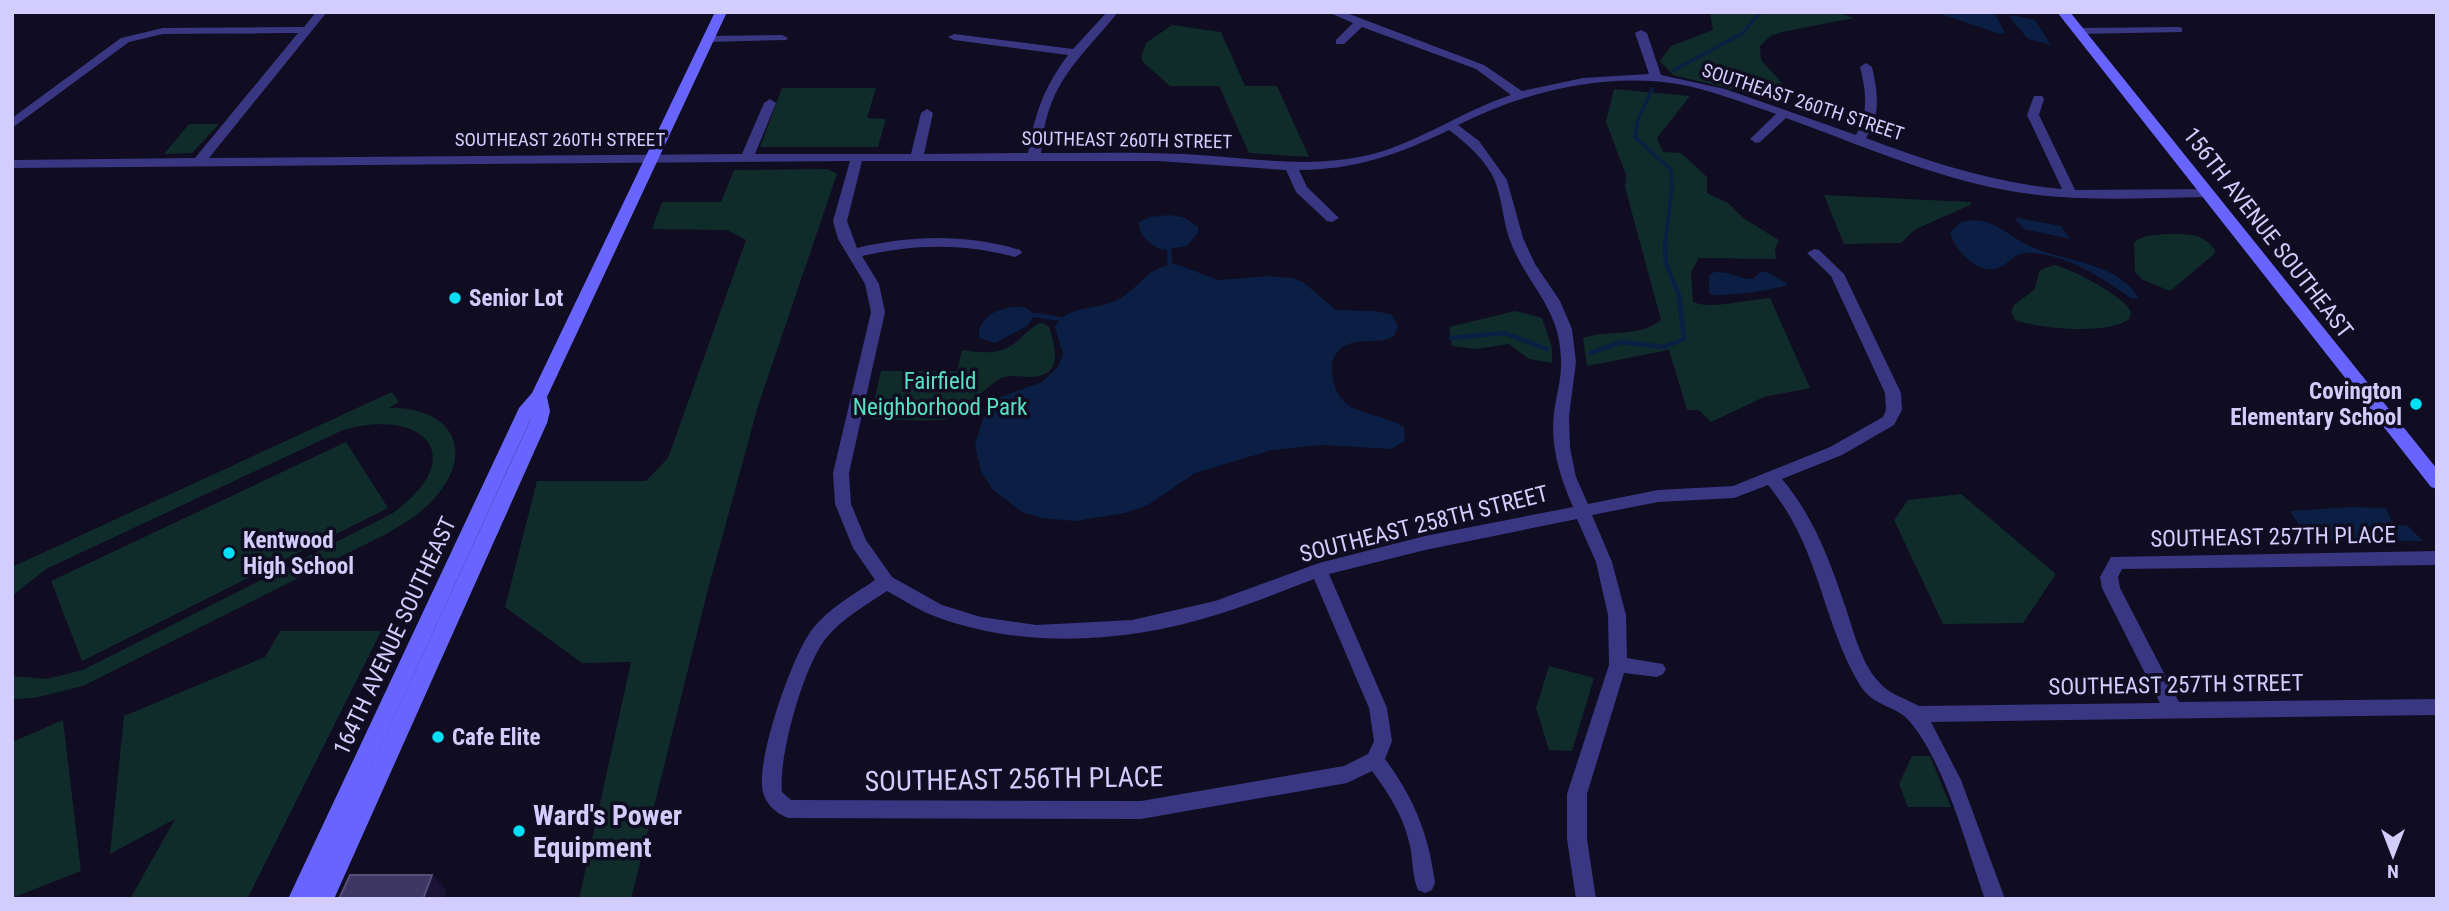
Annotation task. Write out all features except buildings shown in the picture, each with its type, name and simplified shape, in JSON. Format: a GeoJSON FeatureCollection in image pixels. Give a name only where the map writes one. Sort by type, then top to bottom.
{"type":"FeatureCollection","features":[{"type":"Feature","properties":{"kind":"street"},"geometry":{"type":"LineString","coordinates":[[199,162],[322,12]]}},
{"type":"Feature","properties":{"kind":"street","name":"164TH AVENUE SOUTHEAST"},"geometry":{"type":"LineString","coordinates":[[299,899],[527,408],[540,397],[721,12]]}},
{"type":"Feature","properties":{"kind":"street"},"geometry":{"type":"LineString","coordinates":[[1034,157],[1045,104],[1076,52],[1113,12]]}},
{"type":"Feature","properties":{"kind":"street"},"geometry":{"type":"LineString","coordinates":[[1333,12],[1480,67],[1519,95]]}},
{"type":"Feature","properties":{"kind":"street","name":"156TH AVENUE SOUTHEAST"},"geometry":{"type":"LineString","coordinates":[[2063,12],[2437,482]]}},
{"type":"Feature","properties":{"kind":"street"},"geometry":{"type":"LineString","coordinates":[[1340,42],[1360,23]]}},
{"type":"Feature","properties":{"kind":"street"},"geometry":{"type":"LineString","coordinates":[[12,124],[125,40],[139,34],[163,31],[308,30]]}},
{"type":"Feature","properties":{"kind":"street"},"geometry":{"type":"LineString","coordinates":[[2078,31],[2178,30]]}},
{"type":"Feature","properties":{"kind":"street"},"geometry":{"type":"LineString","coordinates":[[1641,33],[1656,78]]}},
{"type":"Feature","properties":{"kind":"street"},"geometry":{"type":"LineString","coordinates":[[954,37],[1076,52]]}},
{"type":"Feature","properties":{"kind":"street"},"geometry":{"type":"LineString","coordinates":[[708,39],[782,38]]}},
{"type":"Feature","properties":{"kind":"street"},"geometry":{"type":"LineString","coordinates":[[1860,138],[1871,121],[1874,101],[1866,67]]}},
{"type":"Feature","properties":{"kind":"street","name":"SOUTHEAST 260TH STREET"},"geometry":{"type":"LineString","coordinates":[[12,164],[653,158],[1178,157],[1292,168],[1370,159],[1397,150],[1449,124],[1519,95],[1570,84],[1656,78],[1723,92],[1978,180],[2071,195],[2208,192]]}},
{"type":"Feature","properties":{"kind":"street"},"geometry":{"type":"LineString","coordinates":[[2038,99],[2033,115],[2071,195]]}},
{"type":"Feature","properties":{"kind":"street"},"geometry":{"type":"LineString","coordinates":[[747,158],[770,103]]}},
{"type":"Feature","properties":{"kind":"street"},"geometry":{"type":"LineString","coordinates":[[1756,139],[1785,112]]}},
{"type":"Feature","properties":{"kind":"street"},"geometry":{"type":"LineString","coordinates":[[917,157],[927,113]]}},
{"type":"Feature","properties":{"kind":"street"},"geometry":{"type":"LineString","coordinates":[[1449,124],[1475,144],[1501,180],[1516,238],[1528,265],[1553,301],[1565,329],[1569,362],[1561,416],[1562,448],[1568,477],[1604,562],[1617,615],[1618,665],[1577,794],[1577,839],[1586,899]]}},
{"type":"Feature","properties":{"kind":"street"},"geometry":{"type":"LineString","coordinates":[[857,158],[840,221],[845,239],[872,284],[878,312],[841,473],[841,487],[849,522],[886,582]]}},
{"type":"Feature","properties":{"kind":"street"},"geometry":{"type":"LineString","coordinates":[[1292,168],[1301,189],[1332,218]]}},
{"type":"Feature","properties":{"kind":"street"},"geometry":{"type":"LineString","coordinates":[[855,253],[900,243],[975,243],[1015,253]]}},
{"type":"Feature","properties":{"kind":"street","name":"SOUTHEAST 258TH STREET"},"geometry":{"type":"LineString","coordinates":[[886,582],[916,600],[957,617],[1005,629],[1068,632],[1132,627],[1216,608],[1319,570],[1582,509],[1658,496],[1734,492],[1773,479],[1836,451],[1889,421],[1894,410],[1893,393],[1837,274],[1814,253]]}},
{"type":"Feature","properties":{"kind":"street","name":"164TH AVENUE SOUTHEAST"},"geometry":{"type":"LineString","coordinates":[[322,899],[538,423],[542,411],[540,397]]}},
{"type":"Feature","properties":{"kind":"street"},"geometry":{"type":"LineString","coordinates":[[1773,479],[1809,527],[1865,678],[1887,702],[1916,714],[1941,761],[1995,899]]}},
{"type":"Feature","properties":{"kind":"street","name":"SOUTHEAST 257TH PLACE"},"geometry":{"type":"LineString","coordinates":[[2173,709],[2111,588],[2109,577],[2117,562],[2437,558]]}},
{"type":"Feature","properties":{"kind":"street"},"geometry":{"type":"LineString","coordinates":[[1319,570],[1378,708],[1382,741],[1375,760],[1409,808],[1419,836],[1425,883]]}},
{"type":"Feature","properties":{"kind":"street","name":"SOUTHEAST 256TH PLACE"},"geometry":{"type":"LineString","coordinates":[[886,582],[840,613],[816,639],[803,663],[771,770],[772,791],[778,802],[788,809],[1142,810],[1346,774],[1375,760]]}},
{"type":"Feature","properties":{"kind":"street"},"geometry":{"type":"LineString","coordinates":[[1618,665],[1657,669]]}},
{"type":"Feature","properties":{"kind":"street","name":"SOUTHEAST 257TH STREET"},"geometry":{"type":"LineString","coordinates":[[1916,714],[2437,707]]}},
{"type":"Feature","properties":{"kind":"green space"},"geometry":{"type":"Polygon","coordinates":[[[1710,12],[1836,12],[1854,18],[1782,32],[1770,36],[1760,46],[1761,60],[1788,90],[1784,102],[1673,75],[1660,61],[1671,46],[1713,30],[1710,12]]]}},
{"type":"Feature","properties":{"kind":"green space"},"geometry":{"type":"Polygon","coordinates":[[[1172,25],[1221,32],[1245,86],[1277,86],[1309,157],[1249,153],[1219,86],[1170,86],[1144,63],[1141,58],[1146,43],[1172,25]]]}},
{"type":"Feature","properties":{"kind":"green space"},"geometry":{"type":"Polygon","coordinates":[[[782,88],[876,88],[867,118],[886,119],[878,147],[760,147],[782,88]]]}},
{"type":"Feature","properties":{"kind":"green space"},"geometry":{"type":"Polygon","coordinates":[[[1614,89],[1690,96],[1657,138],[1663,152],[1681,153],[1707,177],[1707,193],[1728,203],[1743,218],[1779,240],[1775,248],[1776,259],[1699,258],[1691,272],[1693,302],[1719,305],[1770,298],[1810,388],[1764,397],[1711,422],[1699,410],[1687,410],[1669,350],[1587,366],[1583,338],[1643,329],[1661,320],[1625,187],[1626,175],[1606,122],[1614,89]]]}},
{"type":"Feature","properties":{"kind":"green space"},"geometry":{"type":"Polygon","coordinates":[[[189,124],[219,124],[192,153],[164,154],[189,124]]]}},
{"type":"Feature","properties":{"kind":"green space"},"geometry":{"type":"Polygon","coordinates":[[[828,169],[837,174],[758,406],[708,589],[631,899],[579,899],[631,662],[582,663],[505,607],[537,481],[646,481],[668,458],[746,240],[727,230],[652,229],[662,202],[721,202],[734,170],[828,169]]]}},
{"type":"Feature","properties":{"kind":"green space"},"geometry":{"type":"Polygon","coordinates":[[[1824,195],[1971,202],[1970,205],[1914,230],[1901,243],[1844,244],[1824,195]]]}},
{"type":"Feature","properties":{"kind":"green space"},"geometry":{"type":"Polygon","coordinates":[[[2166,234],[2199,237],[2215,250],[2214,254],[2170,291],[2143,280],[2135,272],[2134,242],[2145,236],[2166,234]]]}},
{"type":"Feature","properties":{"kind":"green space"},"geometry":{"type":"Polygon","coordinates":[[[2054,265],[2084,277],[2119,299],[2131,312],[2129,319],[2119,324],[2090,329],[2040,326],[2015,320],[2011,312],[2014,305],[2034,290],[2040,270],[2054,265]]]}},
{"type":"Feature","properties":{"kind":"green space"},"geometry":{"type":"Polygon","coordinates":[[[1515,311],[1542,318],[1552,348],[1552,363],[1529,359],[1509,344],[1475,349],[1452,346],[1449,327],[1515,311]]]}},
{"type":"Feature","properties":{"kind":"green space","name":"Fairfield Neighborhood Park"},"geometry":{"type":"Polygon","coordinates":[[[1043,323],[1049,327],[1055,353],[1055,361],[1047,373],[1040,376],[1001,378],[950,418],[924,421],[870,419],[881,371],[957,371],[962,350],[1003,350],[1043,323]]]}},
{"type":"Feature","properties":{"kind":"green space"},"geometry":{"type":"Polygon","coordinates":[[[392,392],[399,402],[389,408],[409,409],[440,421],[455,445],[455,460],[449,476],[438,494],[420,512],[386,534],[83,686],[34,698],[12,699],[12,676],[46,679],[83,670],[393,513],[417,492],[429,473],[433,456],[428,442],[415,431],[396,425],[372,425],[343,430],[46,569],[12,596],[12,567],[392,392]]]}},
{"type":"Feature","properties":{"kind":"green space"},"geometry":{"type":"Polygon","coordinates":[[[346,442],[388,508],[82,661],[51,581],[346,442]]]}},
{"type":"Feature","properties":{"kind":"green space"},"geometry":{"type":"Polygon","coordinates":[[[1961,494],[2056,574],[2023,623],[1943,624],[1894,520],[1908,500],[1961,494]]]}},
{"type":"Feature","properties":{"kind":"green space"},"geometry":{"type":"Polygon","coordinates":[[[280,631],[381,631],[247,899],[130,899],[175,819],[110,854],[124,716],[265,657],[280,631]]]}},
{"type":"Feature","properties":{"kind":"green space"},"geometry":{"type":"Polygon","coordinates":[[[1549,666],[1594,678],[1572,751],[1549,750],[1536,708],[1549,666]]]}},
{"type":"Feature","properties":{"kind":"green space"},"geometry":{"type":"Polygon","coordinates":[[[63,720],[81,871],[12,898],[12,742],[63,720]]]}},
{"type":"Feature","properties":{"kind":"green space"},"geometry":{"type":"Polygon","coordinates":[[[1912,756],[1930,756],[1951,807],[1908,807],[1899,784],[1912,756]]]}},
{"type":"Feature","properties":{"kind":"water"},"geometry":{"type":"Polygon","coordinates":[[[1935,12],[1995,14],[2005,33],[2000,34],[1935,12]]]}},
{"type":"Feature","properties":{"kind":"water"},"geometry":{"type":"Polygon","coordinates":[[[2011,15],[2035,20],[2051,45],[2028,39],[2010,18],[2011,15]]]}},
{"type":"Feature","properties":{"kind":"water"},"geometry":{"type":"Polygon","coordinates":[[[1150,217],[1183,217],[1198,227],[1198,233],[1187,246],[1162,250],[1143,236],[1139,222],[1150,217]]]}},
{"type":"Feature","properties":{"kind":"water"},"geometry":{"type":"Polygon","coordinates":[[[2015,219],[2061,226],[2070,239],[2024,229],[2015,219]]]}},
{"type":"Feature","properties":{"kind":"water"},"geometry":{"type":"Polygon","coordinates":[[[1973,220],[1996,226],[2045,252],[2104,270],[2129,286],[2139,298],[2131,298],[2072,263],[2046,255],[2017,255],[1998,268],[1975,265],[1956,246],[1950,232],[1961,222],[1973,220]]]}},
{"type":"Feature","properties":{"kind":"water"},"geometry":{"type":"Polygon","coordinates":[[[1176,264],[1218,280],[1268,276],[1292,278],[1303,282],[1336,310],[1391,314],[1398,326],[1394,336],[1348,344],[1335,355],[1332,372],[1341,398],[1359,410],[1404,427],[1405,441],[1391,449],[1323,445],[1272,450],[1195,473],[1148,505],[1125,513],[1075,521],[1041,518],[1022,512],[992,489],[981,471],[975,445],[983,418],[998,398],[1042,382],[1058,367],[1063,354],[1055,327],[1066,315],[1115,301],[1157,269],[1176,264]]]}},
{"type":"Feature","properties":{"kind":"water"},"geometry":{"type":"Polygon","coordinates":[[[1715,272],[1753,279],[1761,272],[1767,272],[1788,284],[1749,293],[1709,294],[1709,275],[1715,272]]]}},
{"type":"Feature","properties":{"kind":"water"},"geometry":{"type":"Polygon","coordinates":[[[1025,307],[1035,315],[1027,326],[995,343],[979,338],[979,330],[987,317],[1001,310],[1025,307]]]}},
{"type":"Feature","properties":{"kind":"water"},"geometry":{"type":"Polygon","coordinates":[[[2386,508],[2393,524],[2408,526],[2423,541],[2310,541],[2290,511],[2386,508]]]}},
{"type":"Feature","properties":{"kind":"waterway"},"geometry":{"type":"LineString","coordinates":[[1674,70],[1743,33],[1760,12]]}},
{"type":"Feature","properties":{"kind":"waterway"},"geometry":{"type":"LineString","coordinates":[[1652,89],[1637,122],[1635,137],[1671,170],[1672,189],[1665,243]]}},
{"type":"Feature","properties":{"kind":"waterway"},"geometry":{"type":"LineString","coordinates":[[1590,353],[1621,342],[1664,347],[1684,339],[1679,295],[1666,263],[1665,243]]}},
{"type":"Feature","properties":{"kind":"waterway"},"geometry":{"type":"LineString","coordinates":[[1169,250],[1170,264]]}},
{"type":"Feature","properties":{"kind":"waterway"},"geometry":{"type":"LineString","coordinates":[[1035,315],[1060,319]]}},
{"type":"Feature","properties":{"kind":"waterway"},"geometry":{"type":"LineString","coordinates":[[1451,338],[1504,333],[1547,349]]}},
{"type":"Feature","properties":{"kind":"place","name":"Senior Lot"},"geometry":{"type":"Point","coordinates":[455,298]}},
{"type":"Feature","properties":{"kind":"place","name":"Covington Elementary School"},"geometry":{"type":"Point","coordinates":[2416,404]}},
{"type":"Feature","properties":{"kind":"place","name":"Kentwood High School"},"geometry":{"type":"Point","coordinates":[229,553]}},
{"type":"Feature","properties":{"kind":"place","name":"Cafe Elite"},"geometry":{"type":"Point","coordinates":[438,737]}},
{"type":"Feature","properties":{"kind":"place","name":"Ward's Power Equipment"},"geometry":{"type":"Point","coordinates":[519,831]}}]}
